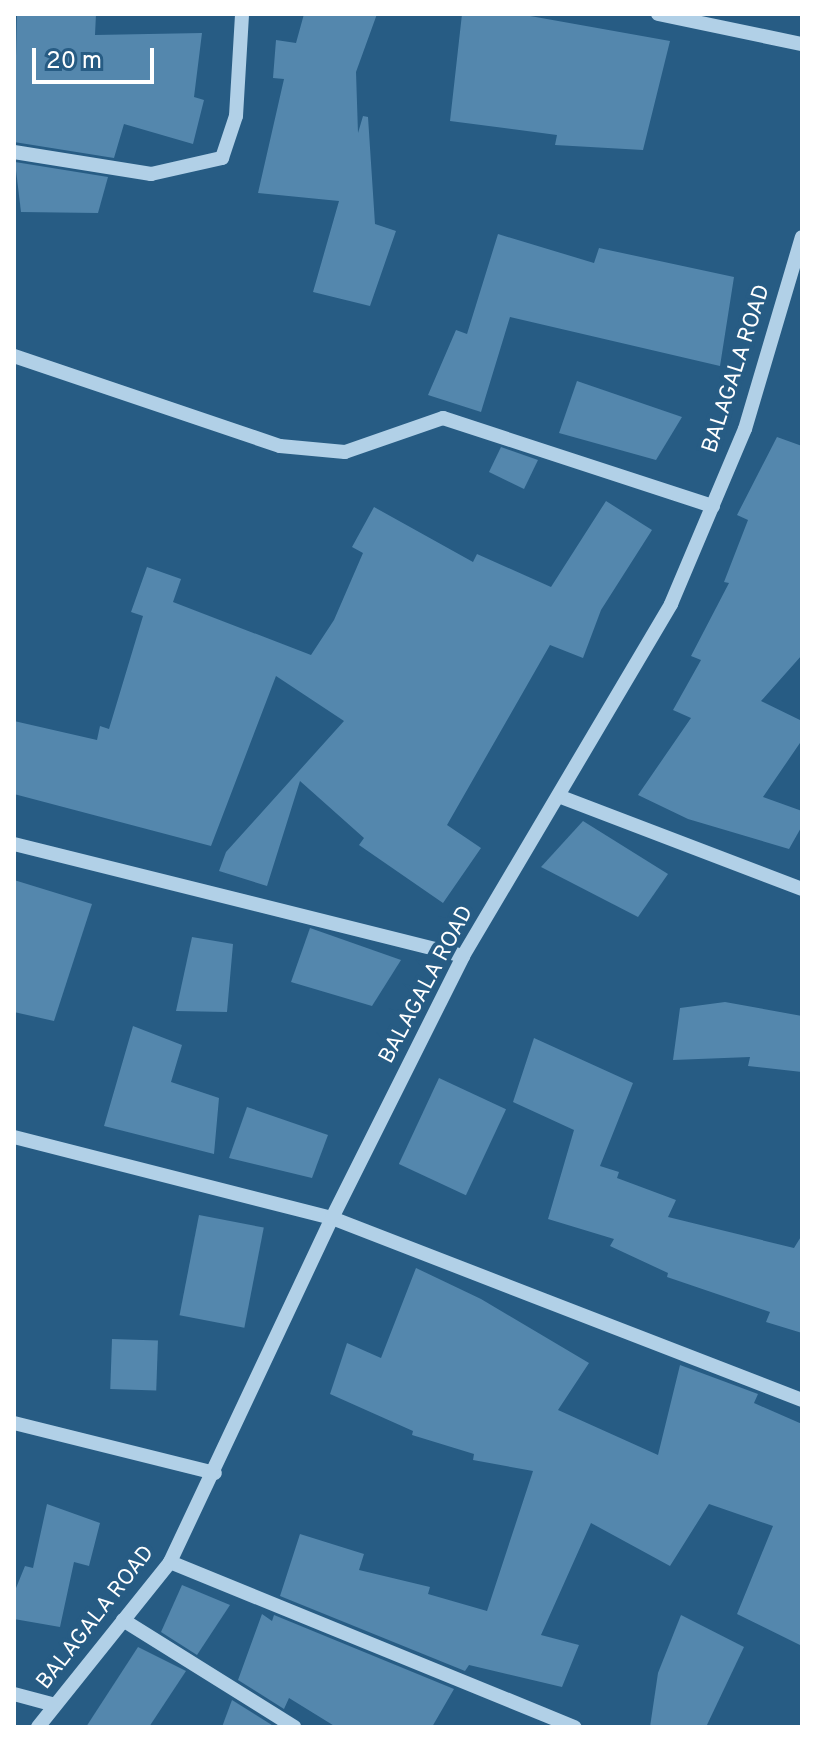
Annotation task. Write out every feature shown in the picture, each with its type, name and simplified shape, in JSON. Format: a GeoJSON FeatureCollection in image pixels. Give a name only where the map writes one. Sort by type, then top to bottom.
{"type":"FeatureCollection","features":[{"type":"Feature","properties":{"kind":"street"},"geometry":{"type":"LineString","coordinates":[[14,152],[151,174],[222,158],[236,116],[242,14]]}},
{"type":"Feature","properties":{"kind":"street"},"geometry":{"type":"LineString","coordinates":[[658,14],[802,44]]}},
{"type":"Feature","properties":{"kind":"street","name":"BALAGALA ROAD"},"geometry":{"type":"LineString","coordinates":[[38,1727],[170,1562],[215,1473],[332,1218],[463,956],[561,797],[671,604],[745,429],[802,237]]}},
{"type":"Feature","properties":{"kind":"street"},"geometry":{"type":"LineString","coordinates":[[14,356],[280,446],[345,452],[443,418],[713,506]]}},
{"type":"Feature","properties":{"kind":"street"},"geometry":{"type":"LineString","coordinates":[[561,797],[802,889]]}},
{"type":"Feature","properties":{"kind":"street"},"geometry":{"type":"LineString","coordinates":[[14,844],[463,956]]}},
{"type":"Feature","properties":{"kind":"street"},"geometry":{"type":"LineString","coordinates":[[14,1137],[332,1218],[802,1400]]}},
{"type":"Feature","properties":{"kind":"street"},"geometry":{"type":"LineString","coordinates":[[14,1423],[215,1473]]}},
{"type":"Feature","properties":{"kind":"street"},"geometry":{"type":"LineString","coordinates":[[170,1562],[575,1727]]}},
{"type":"Feature","properties":{"kind":"street"},"geometry":{"type":"LineString","coordinates":[[123,1620],[294,1727]]}},
{"type":"Feature","properties":{"kind":"street"},"geometry":{"type":"LineString","coordinates":[[14,1694],[55,1705]]}},
{"type":"Feature","properties":{"kind":"building"},"geometry":{"type":"Polygon","coordinates":[[[17,14],[96,14],[95,35],[202,33],[194,97],[204,100],[193,144],[124,124],[114,158],[14,142],[17,14]]]}},
{"type":"Feature","properties":{"kind":"building"},"geometry":{"type":"Polygon","coordinates":[[[304,14],[377,14],[356,72],[358,133],[363,116],[368,117],[375,224],[396,231],[370,306],[313,292],[339,201],[258,193],[284,79],[273,78],[276,40],[296,43],[304,14]]]}},
{"type":"Feature","properties":{"kind":"building"},"geometry":{"type":"Polygon","coordinates":[[[462,14],[519,14],[670,41],[643,150],[555,145],[557,135],[450,121],[462,14]]]}},
{"type":"Feature","properties":{"kind":"building"},"geometry":{"type":"Polygon","coordinates":[[[15,162],[108,177],[98,213],[21,212],[15,162]]]}},
{"type":"Feature","properties":{"kind":"building"},"geometry":{"type":"Polygon","coordinates":[[[498,234],[594,263],[599,248],[734,277],[720,366],[510,317],[481,412],[428,395],[456,330],[467,334],[498,234]]]}},
{"type":"Feature","properties":{"kind":"building"},"geometry":{"type":"Polygon","coordinates":[[[577,381],[682,417],[656,460],[559,433],[577,381]]]}},
{"type":"Feature","properties":{"kind":"building"},"geometry":{"type":"Polygon","coordinates":[[[777,437],[802,446],[802,655],[761,701],[802,721],[802,740],[763,797],[802,811],[802,826],[789,849],[688,819],[638,795],[691,718],[673,710],[701,660],[691,656],[729,583],[724,582],[748,520],[737,515],[777,437]]]}},
{"type":"Feature","properties":{"kind":"building"},"geometry":{"type":"Polygon","coordinates":[[[501,447],[538,460],[524,489],[489,472],[501,447]]]}},
{"type":"Feature","properties":{"kind":"building"},"geometry":{"type":"Polygon","coordinates":[[[606,501],[652,530],[601,610],[583,658],[550,645],[447,825],[481,848],[443,903],[359,845],[364,838],[300,781],[267,886],[219,871],[226,852],[344,721],[276,676],[211,846],[14,794],[14,721],[97,740],[100,726],[109,729],[143,616],[131,612],[147,567],[181,579],[173,602],[311,655],[334,620],[363,553],[352,547],[374,507],[473,562],[477,554],[551,587],[606,501]]]}},
{"type":"Feature","properties":{"kind":"building"},"geometry":{"type":"Polygon","coordinates":[[[583,821],[668,874],[638,917],[541,867],[583,821]]]}},
{"type":"Feature","properties":{"kind":"building"},"geometry":{"type":"Polygon","coordinates":[[[14,880],[92,904],[54,1021],[14,1012],[14,880]]]}},
{"type":"Feature","properties":{"kind":"building"},"geometry":{"type":"Polygon","coordinates":[[[310,928],[401,960],[372,1006],[291,982],[310,928]]]}},
{"type":"Feature","properties":{"kind":"building"},"geometry":{"type":"Polygon","coordinates":[[[192,937],[233,944],[227,1012],[176,1011],[192,937]]]}},
{"type":"Feature","properties":{"kind":"building"},"geometry":{"type":"Polygon","coordinates":[[[725,1002],[802,1016],[802,1072],[748,1066],[750,1057],[673,1060],[680,1008],[725,1002]]]}},
{"type":"Feature","properties":{"kind":"building"},"geometry":{"type":"Polygon","coordinates":[[[133,1026],[182,1045],[171,1082],[219,1098],[214,1154],[104,1126],[133,1026]]]}},
{"type":"Feature","properties":{"kind":"building"},"geometry":{"type":"Polygon","coordinates":[[[534,1038],[633,1083],[600,1166],[619,1172],[617,1178],[676,1200],[668,1217],[794,1248],[802,1235],[802,1333],[766,1322],[770,1312],[667,1277],[668,1273],[610,1246],[614,1239],[548,1219],[574,1130],[513,1102],[534,1038]]]}},
{"type":"Feature","properties":{"kind":"building"},"geometry":{"type":"Polygon","coordinates":[[[439,1078],[506,1109],[466,1195],[399,1164],[439,1078]]]}},
{"type":"Feature","properties":{"kind":"building"},"geometry":{"type":"Polygon","coordinates":[[[247,1107],[328,1135],[312,1178],[229,1158],[247,1107]]]}},
{"type":"Feature","properties":{"kind":"building"},"geometry":{"type":"Polygon","coordinates":[[[199,1215],[264,1228],[244,1328],[180,1315],[199,1215]]]}},
{"type":"Feature","properties":{"kind":"building"},"geometry":{"type":"Polygon","coordinates":[[[416,1268],[481,1299],[589,1363],[558,1410],[658,1455],[680,1365],[758,1394],[754,1403],[802,1424],[802,1646],[737,1614],[773,1526],[709,1504],[670,1566],[591,1523],[541,1635],[579,1645],[562,1687],[469,1665],[465,1671],[280,1596],[300,1534],[364,1554],[359,1570],[430,1587],[428,1594],[487,1611],[533,1471],[473,1460],[474,1454],[412,1435],[413,1431],[330,1394],[347,1343],[381,1358],[416,1268]]]}},
{"type":"Feature","properties":{"kind":"building"},"geometry":{"type":"Polygon","coordinates":[[[112,1339],[158,1341],[156,1391],[110,1389],[112,1339]]]}},
{"type":"Feature","properties":{"kind":"building"},"geometry":{"type":"Polygon","coordinates":[[[47,1504],[100,1523],[89,1566],[74,1562],[60,1627],[14,1619],[14,1593],[25,1566],[33,1568],[47,1504]]]}},
{"type":"Feature","properties":{"kind":"building"},"geometry":{"type":"Polygon","coordinates":[[[182,1585],[230,1605],[197,1655],[161,1632],[182,1585]]]}},
{"type":"Feature","properties":{"kind":"building"},"geometry":{"type":"Polygon","coordinates":[[[262,1614],[272,1621],[274,1615],[454,1689],[432,1727],[336,1727],[289,1698],[284,1709],[238,1680],[262,1614]]]}},
{"type":"Feature","properties":{"kind":"building"},"geometry":{"type":"Polygon","coordinates":[[[681,1615],[744,1647],[706,1727],[650,1727],[658,1673],[681,1615]]]}},
{"type":"Feature","properties":{"kind":"building"},"geometry":{"type":"Polygon","coordinates":[[[138,1647],[186,1671],[149,1727],[86,1727],[138,1647]]]}},
{"type":"Feature","properties":{"kind":"building"},"geometry":{"type":"Polygon","coordinates":[[[232,1700],[275,1727],[222,1727],[232,1700]]]}}]}
